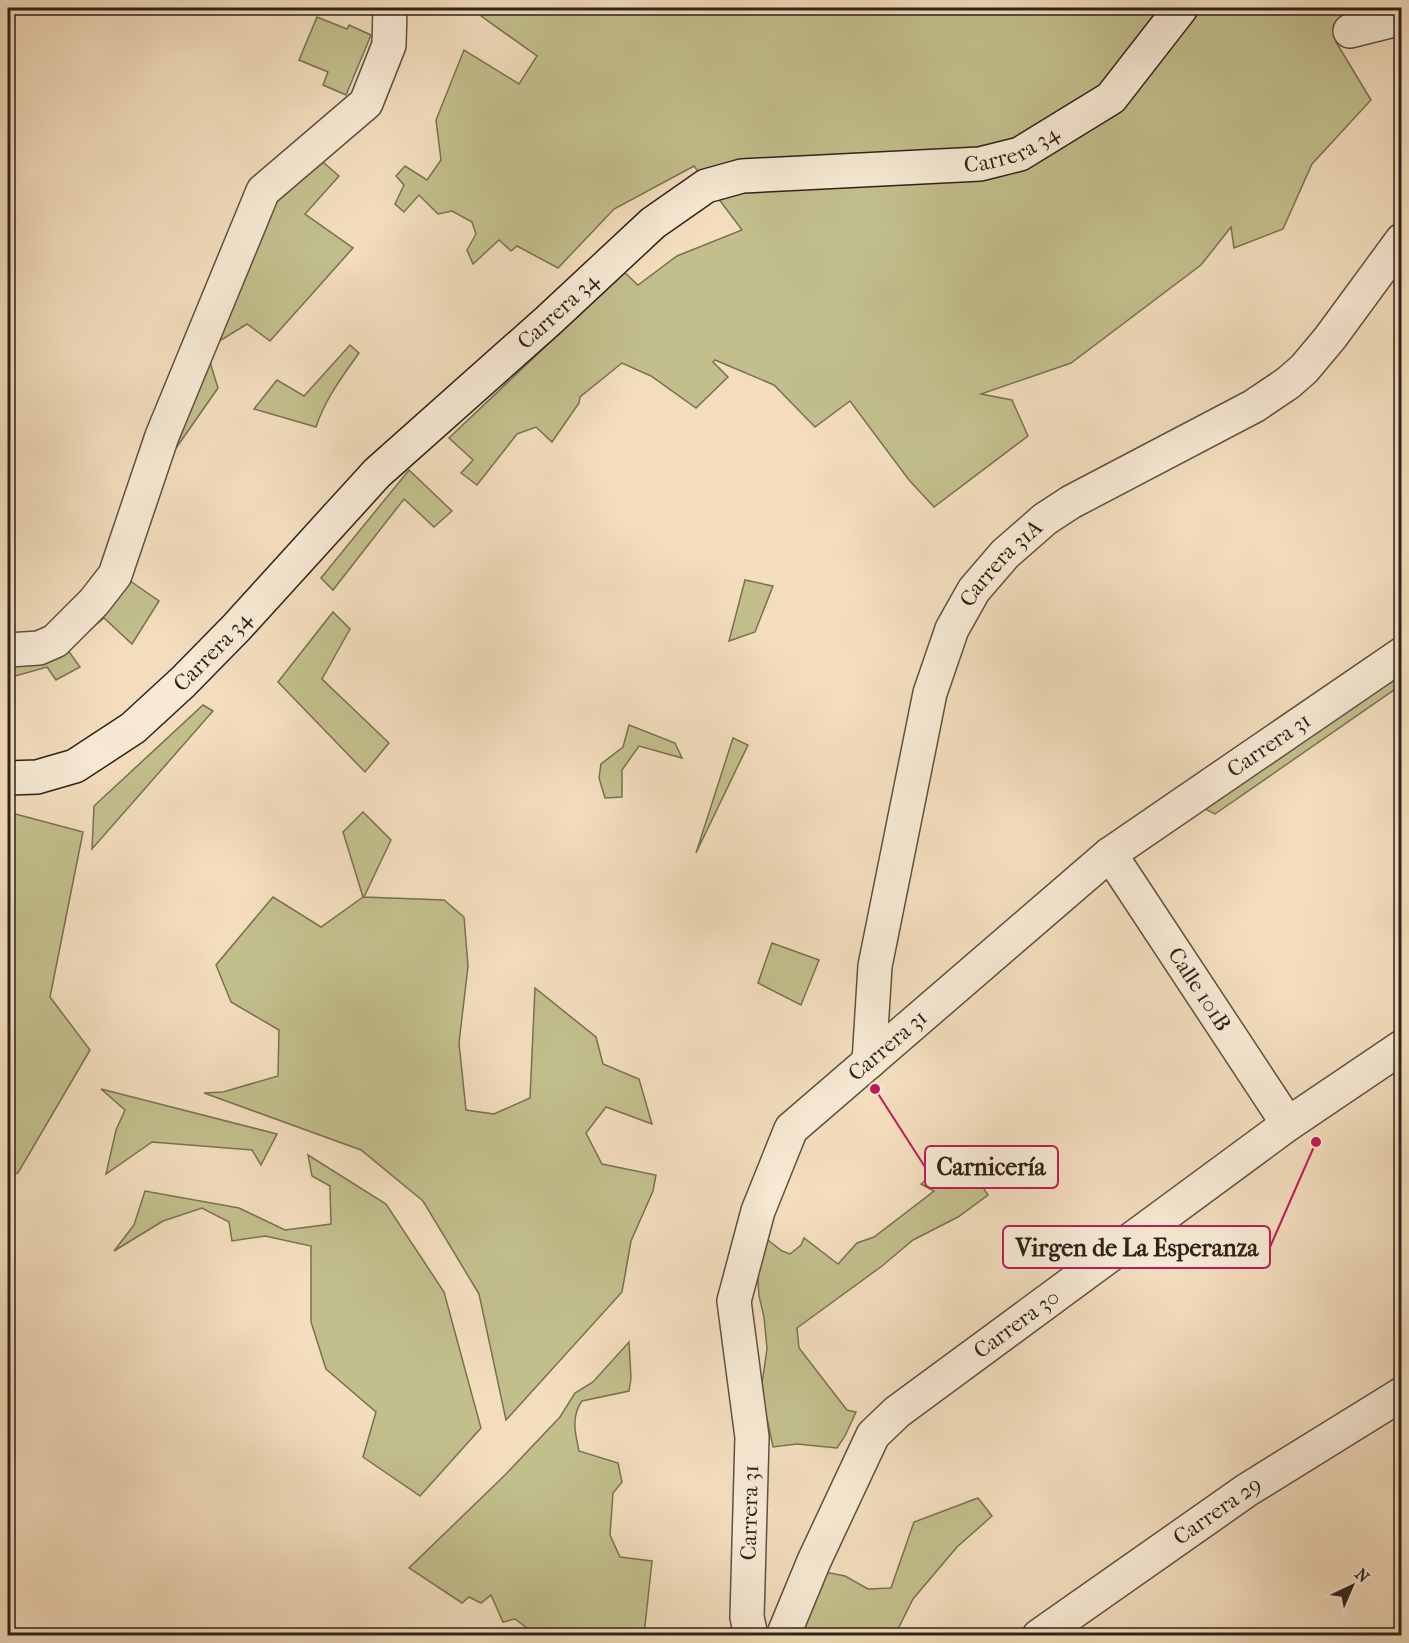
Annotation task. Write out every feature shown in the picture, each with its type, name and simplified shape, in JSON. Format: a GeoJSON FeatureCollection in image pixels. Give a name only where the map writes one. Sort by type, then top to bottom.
{"type":"FeatureCollection","features":[{"type":"Feature","properties":{"kind":"street"},"geometry":{"type":"LineString","coordinates":[[8,650],[39,648],[55,641],[94,602],[115,575],[162,436],[263,192],[366,103],[389,45],[390,8]]}},
{"type":"Feature","properties":{"kind":"street","name":"Carrera 34"},"geometry":{"type":"LineString","coordinates":[[8,778],[37,777],[75,766],[133,728],[183,682],[236,628],[377,473],[549,320],[652,223],[706,186],[742,176],[980,164],[1020,154],[1112,98],[1181,8]]}},
{"type":"Feature","properties":{"kind":"street"},"geometry":{"type":"LineString","coordinates":[[1350,31],[1401,18]]}},
{"type":"Feature","properties":{"kind":"street","name":"Carrera 31A"},"geometry":{"type":"LineString","coordinates":[[869,1062],[875,966],[930,693],[952,629],[974,590],[1005,554],[1045,519],[1254,406],[1288,383],[1304,369],[1330,338],[1401,240]]}},
{"type":"Feature","properties":{"kind":"street","name":"Carrera 31"},"geometry":{"type":"LineString","coordinates":[[751,1635],[747,1617],[752,1437],[734,1301],[758,1211],[791,1129],[1110,854],[1401,654]]}},
{"type":"Feature","properties":{"kind":"street","name":"Calle 101B"},"geometry":{"type":"LineString","coordinates":[[1110,854],[1288,1124]]}},
{"type":"Feature","properties":{"kind":"street","name":"Carrera 30"},"geometry":{"type":"LineString","coordinates":[[783,1635],[814,1561],[873,1435],[897,1412],[1288,1124],[1401,1047]]}},
{"type":"Feature","properties":{"kind":"street","name":"Carrera 29"},"geometry":{"type":"LineString","coordinates":[[1039,1635],[1246,1490],[1401,1395]]}},
{"type":"Feature","properties":{"kind":"shaded area"},"geometry":{"type":"Polygon","coordinates":[[[483,8],[1343,8],[1336,42],[1371,100],[1312,164],[1283,229],[1234,248],[1231,227],[1201,265],[1071,363],[981,394],[1012,400],[1028,436],[934,507],[909,480],[850,401],[815,427],[774,385],[715,360],[713,362],[728,377],[696,408],[651,376],[622,363],[580,397],[579,403],[552,442],[536,427],[517,434],[477,485],[461,473],[473,460],[449,438],[624,272],[638,285],[677,256],[742,230],[694,166],[614,209],[558,268],[517,246],[511,251],[499,240],[473,264],[467,250],[476,234],[472,222],[452,211],[438,214],[419,195],[404,212],[395,204],[404,185],[396,176],[405,166],[427,180],[441,160],[436,120],[464,50],[519,84],[537,56],[481,16],[483,8]]]}},
{"type":"Feature","properties":{"kind":"shaded area"},"geometry":{"type":"Polygon","coordinates":[[[317,17],[347,29],[349,25],[371,35],[346,95],[323,85],[328,72],[299,60],[317,17]]]}},
{"type":"Feature","properties":{"kind":"shaded area"},"geometry":{"type":"Polygon","coordinates":[[[316,156],[339,176],[305,214],[353,248],[270,341],[247,324],[210,347],[274,193],[316,156]]]}},
{"type":"Feature","properties":{"kind":"shaded area"},"geometry":{"type":"Polygon","coordinates":[[[350,345],[359,353],[329,398],[316,427],[254,409],[277,380],[304,396],[350,345]]]}},
{"type":"Feature","properties":{"kind":"shaded area"},"geometry":{"type":"Polygon","coordinates":[[[210,362],[218,388],[160,471],[210,362]]]}},
{"type":"Feature","properties":{"kind":"shaded area"},"geometry":{"type":"Polygon","coordinates":[[[409,470],[452,511],[434,527],[404,499],[333,590],[321,578],[409,470]]]}},
{"type":"Feature","properties":{"kind":"shaded area"},"geometry":{"type":"Polygon","coordinates":[[[123,576],[159,601],[132,644],[104,618],[67,649],[80,667],[56,680],[47,667],[8,678],[8,659],[123,576]]]}},
{"type":"Feature","properties":{"kind":"shaded area"},"geometry":{"type":"Polygon","coordinates":[[[745,580],[773,586],[755,632],[729,641],[745,580]]]}},
{"type":"Feature","properties":{"kind":"shaded area"},"geometry":{"type":"Polygon","coordinates":[[[333,612],[350,629],[322,679],[389,743],[365,772],[278,682],[333,612]]]}},
{"type":"Feature","properties":{"kind":"shaded area"},"geometry":{"type":"Polygon","coordinates":[[[1401,668],[1401,685],[1215,814],[1199,806],[1401,668]]]}},
{"type":"Feature","properties":{"kind":"shaded area"},"geometry":{"type":"Polygon","coordinates":[[[203,705],[213,711],[92,849],[94,806],[203,705]]]}},
{"type":"Feature","properties":{"kind":"shaded area"},"geometry":{"type":"Polygon","coordinates":[[[629,725],[675,743],[682,758],[639,746],[622,770],[622,797],[605,798],[599,778],[601,764],[623,747],[629,725]]]}},
{"type":"Feature","properties":{"kind":"shaded area"},"geometry":{"type":"Polygon","coordinates":[[[733,738],[748,745],[696,853],[733,738]]]}},
{"type":"Feature","properties":{"kind":"shaded area"},"geometry":{"type":"Polygon","coordinates":[[[8,812],[83,832],[50,997],[90,1050],[18,1173],[8,1177],[8,812]]]}},
{"type":"Feature","properties":{"kind":"shaded area"},"geometry":{"type":"Polygon","coordinates":[[[363,812],[391,840],[364,897],[444,900],[464,917],[468,966],[459,1043],[466,1110],[494,1114],[530,1098],[535,988],[596,1037],[603,1064],[639,1079],[652,1124],[606,1107],[586,1133],[602,1164],[656,1175],[653,1191],[631,1241],[622,1292],[506,1420],[479,1294],[423,1201],[361,1150],[204,1093],[223,1092],[278,1076],[279,1030],[231,1002],[216,965],[273,897],[321,927],[363,897],[343,832],[363,812]]]}},
{"type":"Feature","properties":{"kind":"shaded area"},"geometry":{"type":"Polygon","coordinates":[[[772,943],[819,960],[801,1005],[758,983],[772,943]]]}},
{"type":"Feature","properties":{"kind":"shaded area"},"geometry":{"type":"Polygon","coordinates":[[[101,1089],[277,1134],[261,1165],[252,1150],[152,1142],[106,1174],[116,1130],[125,1110],[101,1089]]]}},
{"type":"Feature","properties":{"kind":"shaded area"},"geometry":{"type":"Polygon","coordinates":[[[308,1155],[386,1204],[444,1292],[481,1428],[420,1496],[363,1457],[376,1412],[326,1369],[311,1322],[311,1246],[265,1236],[232,1241],[229,1222],[202,1208],[163,1221],[114,1251],[134,1225],[145,1191],[239,1208],[285,1230],[331,1224],[330,1186],[312,1176],[308,1155]]]}},
{"type":"Feature","properties":{"kind":"shaded area"},"geometry":{"type":"Polygon","coordinates":[[[942,1166],[951,1176],[972,1171],[988,1195],[958,1217],[913,1240],[882,1266],[797,1328],[799,1348],[847,1410],[856,1412],[845,1436],[837,1448],[797,1444],[773,1447],[761,1390],[767,1349],[757,1268],[764,1237],[782,1251],[790,1254],[801,1245],[804,1238],[838,1264],[857,1243],[874,1237],[934,1191],[921,1184],[942,1166]]]}},
{"type":"Feature","properties":{"kind":"shaded area"},"geometry":{"type":"Polygon","coordinates":[[[629,1342],[631,1378],[629,1391],[582,1401],[576,1413],[575,1425],[579,1451],[618,1463],[622,1482],[613,1493],[610,1535],[620,1557],[652,1561],[644,1635],[530,1635],[527,1628],[515,1619],[503,1622],[491,1595],[481,1603],[469,1597],[462,1603],[409,1568],[505,1475],[560,1417],[575,1393],[593,1382],[629,1342]]]}},
{"type":"Feature","properties":{"kind":"shaded area"},"geometry":{"type":"Polygon","coordinates":[[[978,1498],[992,1516],[957,1547],[913,1599],[895,1635],[797,1636],[820,1589],[825,1572],[845,1576],[868,1589],[891,1588],[914,1522],[978,1498]]]}},
{"type":"Feature","properties":{"kind":"place","name":"Carnicería"},"geometry":{"type":"Point","coordinates":[875,1089]}},
{"type":"Feature","properties":{"kind":"place","name":"Virgen de La Esperanza"},"geometry":{"type":"Point","coordinates":[1316,1142]}}]}
